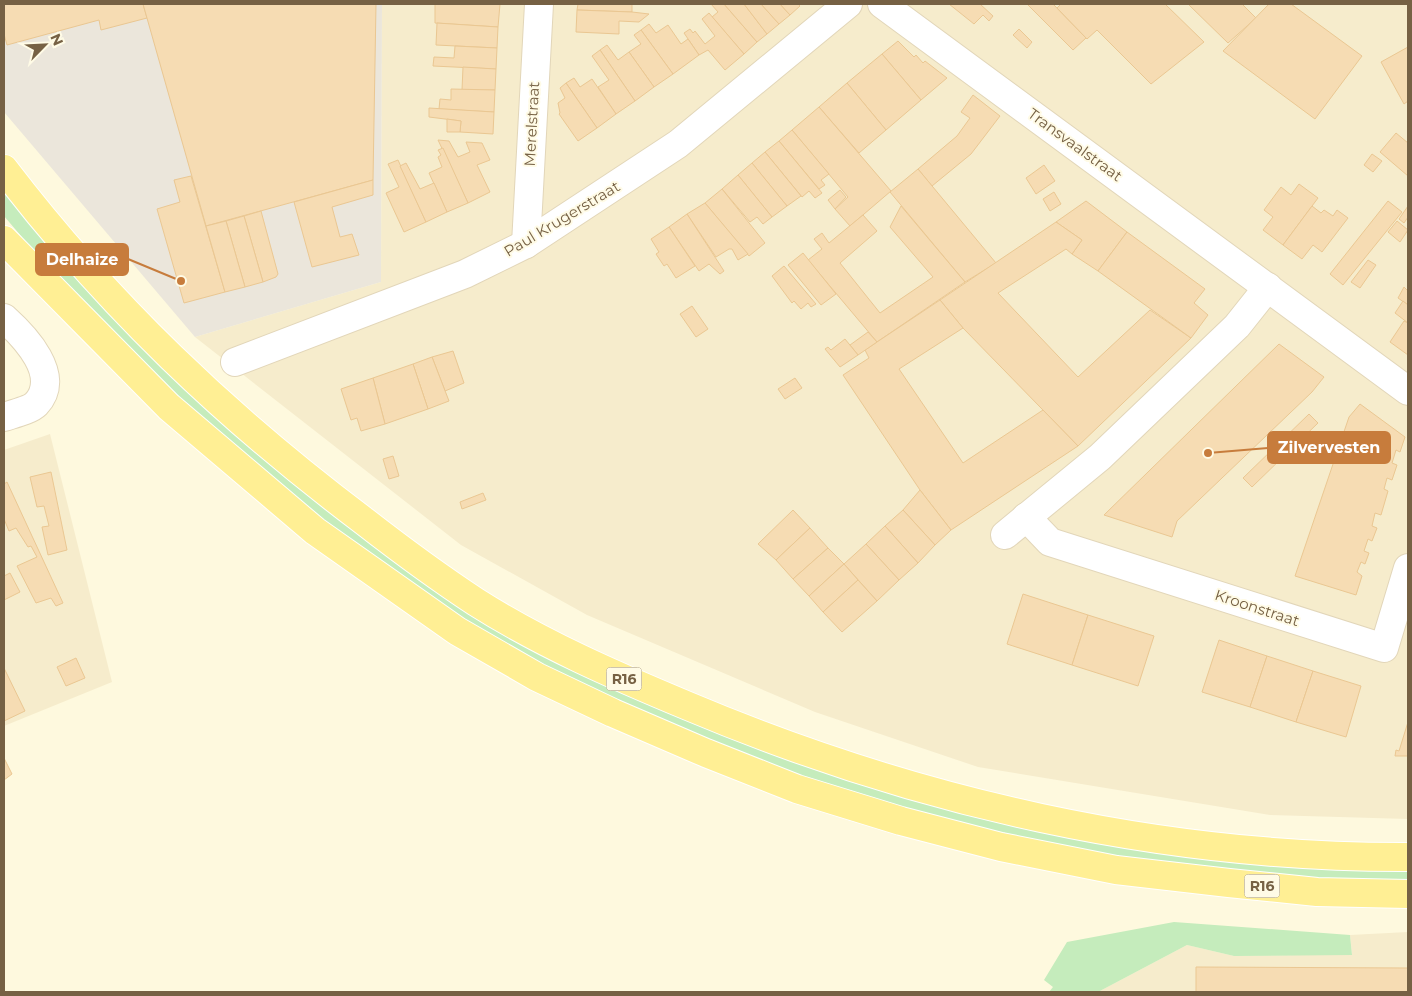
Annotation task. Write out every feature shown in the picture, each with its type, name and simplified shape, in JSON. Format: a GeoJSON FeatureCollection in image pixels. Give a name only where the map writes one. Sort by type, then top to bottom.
{"type":"FeatureCollection","features":[{"type":"Feature","properties":{"kind":"main road","name":"R16"},"geometry":{"type":"LineString","coordinates":[[4,169],[62,241],[118,303],[223,408],[309,480],[389,540],[477,602],[554,645],[631,682],[818,758],[909,786],[1010,812],[1159,839],[1232,848],[1317,855],[1408,857]]}},
{"type":"Feature","properties":{"kind":"main road","name":"R16"},"geometry":{"type":"LineString","coordinates":[[4,240],[169,407],[315,531],[457,631],[537,677],[613,713],[797,789],[900,821],[1001,847],[1116,870],[1317,892],[1408,894]]}},
{"type":"Feature","properties":{"kind":"street","name":"Merelstraat"},"geometry":{"type":"LineString","coordinates":[[526,244],[539,4]]}},
{"type":"Feature","properties":{"kind":"street","name":"Paul Krugerstraat"},"geometry":{"type":"LineString","coordinates":[[235,362],[465,274],[526,244],[678,144],[848,4]]}},
{"type":"Feature","properties":{"kind":"street","name":"Transvaalstraat"},"geometry":{"type":"LineString","coordinates":[[882,4],[1408,391]]}},
{"type":"Feature","properties":{"kind":"street"},"geometry":{"type":"LineString","coordinates":[[1005,535],[1100,457],[1237,326],[1268,287]]}},
{"type":"Feature","properties":{"kind":"street"},"geometry":{"type":"LineString","coordinates":[[4,318],[28,342],[44,370],[45,390],[36,405],[4,418]]}},
{"type":"Feature","properties":{"kind":"street","name":"Kroonstraat"},"geometry":{"type":"LineString","coordinates":[[1026,517],[1050,542],[1384,648],[1408,568]]}},
{"type":"Feature","properties":{"kind":"shaded area"},"geometry":{"type":"Polygon","coordinates":[[[4,4],[382,4],[381,282],[195,337],[4,112],[4,4]]]}},
{"type":"Feature","properties":{"kind":"shaded area"},"geometry":{"type":"Polygon","coordinates":[[[382,4],[1408,4],[1408,819],[1270,815],[978,767],[815,712],[587,615],[461,545],[195,337],[381,282],[382,4]]]}},
{"type":"Feature","properties":{"kind":"shaded area"},"geometry":{"type":"Polygon","coordinates":[[[50,434],[112,682],[4,726],[4,450],[50,434]]]}},
{"type":"Feature","properties":{"kind":"shaded area"},"geometry":{"type":"Polygon","coordinates":[[[1408,932],[1408,992],[1098,992],[1187,945],[1234,956],[1352,954],[1350,935],[1408,932]]]}},
{"type":"Feature","properties":{"kind":"green space"},"geometry":{"type":"Polygon","coordinates":[[[4,183],[111,306],[474,607],[1007,820],[1408,863],[1408,886],[1319,887],[1001,844],[810,787],[616,712],[462,628],[202,428],[90,317],[4,216],[4,183]]]}},
{"type":"Feature","properties":{"kind":"green space"},"geometry":{"type":"Polygon","coordinates":[[[1174,922],[1350,935],[1352,955],[1234,956],[1187,945],[1098,992],[1049,992],[1053,987],[1044,980],[1067,942],[1174,922]]]}},
{"type":"Feature","properties":{"kind":"building"},"geometry":{"type":"Polygon","coordinates":[[[4,4],[143,4],[147,18],[101,30],[99,20],[7,45],[4,34],[4,4]]]}},
{"type":"Feature","properties":{"kind":"building"},"geometry":{"type":"Polygon","coordinates":[[[143,4],[376,4],[373,180],[206,226],[143,4]]]}},
{"type":"Feature","properties":{"kind":"building"},"geometry":{"type":"Polygon","coordinates":[[[435,4],[500,4],[498,27],[435,23],[435,4]]]}},
{"type":"Feature","properties":{"kind":"building"},"geometry":{"type":"Polygon","coordinates":[[[578,4],[632,4],[632,12],[577,10],[578,4]]]}},
{"type":"Feature","properties":{"kind":"building"},"geometry":{"type":"Polygon","coordinates":[[[711,4],[724,4],[757,42],[744,54],[712,17],[718,12],[711,4]]]}},
{"type":"Feature","properties":{"kind":"building"},"geometry":{"type":"Polygon","coordinates":[[[724,4],[744,4],[767,34],[757,42],[724,4]]]}},
{"type":"Feature","properties":{"kind":"building"},"geometry":{"type":"Polygon","coordinates":[[[744,4],[761,4],[779,24],[767,34],[744,4]]]}},
{"type":"Feature","properties":{"kind":"building"},"geometry":{"type":"Polygon","coordinates":[[[761,4],[780,4],[790,15],[779,24],[761,4]]]}},
{"type":"Feature","properties":{"kind":"building"},"geometry":{"type":"Polygon","coordinates":[[[780,4],[798,4],[800,6],[790,15],[780,4]]]}},
{"type":"Feature","properties":{"kind":"building"},"geometry":{"type":"Polygon","coordinates":[[[949,4],[980,4],[993,16],[989,21],[983,15],[974,24],[949,4]]]}},
{"type":"Feature","properties":{"kind":"building"},"geometry":{"type":"Polygon","coordinates":[[[1027,4],[1053,4],[1086,38],[1073,50],[1027,4]]]}},
{"type":"Feature","properties":{"kind":"building"},"geometry":{"type":"Polygon","coordinates":[[[1061,4],[1165,4],[1204,42],[1151,84],[1097,30],[1087,39],[1057,8],[1061,4]]]}},
{"type":"Feature","properties":{"kind":"building"},"geometry":{"type":"Polygon","coordinates":[[[1188,4],[1242,4],[1256,18],[1228,43],[1188,4]]]}},
{"type":"Feature","properties":{"kind":"building"},"geometry":{"type":"Polygon","coordinates":[[[1269,4],[1291,4],[1362,56],[1315,119],[1223,51],[1269,4]]]}},
{"type":"Feature","properties":{"kind":"building"},"geometry":{"type":"Polygon","coordinates":[[[577,10],[649,14],[639,22],[619,21],[619,34],[576,32],[577,10]]]}},
{"type":"Feature","properties":{"kind":"building"},"geometry":{"type":"Polygon","coordinates":[[[709,13],[744,54],[725,70],[708,50],[699,55],[684,33],[690,29],[693,33],[695,31],[705,44],[715,36],[702,19],[709,13]]]}},
{"type":"Feature","properties":{"kind":"building"},"geometry":{"type":"Polygon","coordinates":[[[437,23],[498,27],[497,48],[436,45],[437,23]]]}},
{"type":"Feature","properties":{"kind":"building"},"geometry":{"type":"Polygon","coordinates":[[[649,24],[656,33],[668,25],[681,44],[688,39],[699,55],[673,74],[641,30],[649,24]]]}},
{"type":"Feature","properties":{"kind":"building"},"geometry":{"type":"Polygon","coordinates":[[[1019,29],[1032,42],[1027,48],[1013,35],[1019,29]]]}},
{"type":"Feature","properties":{"kind":"building"},"geometry":{"type":"Polygon","coordinates":[[[641,30],[673,74],[654,87],[629,52],[641,44],[634,35],[641,30]]]}},
{"type":"Feature","properties":{"kind":"building"},"geometry":{"type":"Polygon","coordinates":[[[898,41],[914,57],[916,55],[923,63],[925,61],[947,78],[921,100],[882,54],[898,41]]]}},
{"type":"Feature","properties":{"kind":"building"},"geometry":{"type":"Polygon","coordinates":[[[607,45],[618,60],[629,52],[654,87],[635,101],[600,50],[607,45]]]}},
{"type":"Feature","properties":{"kind":"building"},"geometry":{"type":"Polygon","coordinates":[[[455,46],[497,48],[496,69],[433,66],[434,57],[454,58],[455,46]]]}},
{"type":"Feature","properties":{"kind":"building"},"geometry":{"type":"Polygon","coordinates":[[[1408,47],[1408,101],[1404,104],[1381,62],[1408,47]]]}},
{"type":"Feature","properties":{"kind":"building"},"geometry":{"type":"Polygon","coordinates":[[[600,50],[635,101],[616,114],[598,87],[609,80],[592,56],[600,50]]]}},
{"type":"Feature","properties":{"kind":"building"},"geometry":{"type":"Polygon","coordinates":[[[882,54],[921,100],[886,130],[847,83],[882,54]]]}},
{"type":"Feature","properties":{"kind":"building"},"geometry":{"type":"Polygon","coordinates":[[[463,67],[496,69],[495,90],[462,90],[463,67]]]}},
{"type":"Feature","properties":{"kind":"building"},"geometry":{"type":"Polygon","coordinates":[[[574,78],[580,87],[592,79],[616,114],[597,128],[566,83],[574,78]]]}},
{"type":"Feature","properties":{"kind":"building"},"geometry":{"type":"Polygon","coordinates":[[[566,83],[597,128],[578,141],[559,114],[558,103],[565,98],[560,88],[566,83]]]}},
{"type":"Feature","properties":{"kind":"building"},"geometry":{"type":"Polygon","coordinates":[[[847,83],[886,130],[859,153],[819,107],[847,83]]]}},
{"type":"Feature","properties":{"kind":"building"},"geometry":{"type":"Polygon","coordinates":[[[451,89],[495,90],[494,112],[439,109],[440,99],[451,100],[451,89]]]}},
{"type":"Feature","properties":{"kind":"building"},"geometry":{"type":"Polygon","coordinates":[[[973,95],[1000,116],[971,154],[932,186],[918,169],[957,136],[970,118],[961,112],[973,95]]]}},
{"type":"Feature","properties":{"kind":"building"},"geometry":{"type":"Polygon","coordinates":[[[819,107],[891,191],[850,226],[835,209],[848,197],[792,130],[819,107]]]}},
{"type":"Feature","properties":{"kind":"building"},"geometry":{"type":"Polygon","coordinates":[[[429,108],[494,112],[493,134],[460,132],[461,121],[429,117],[429,108]]]}},
{"type":"Feature","properties":{"kind":"building"},"geometry":{"type":"Polygon","coordinates":[[[447,119],[461,121],[460,132],[447,132],[447,119]]]}},
{"type":"Feature","properties":{"kind":"building"},"geometry":{"type":"Polygon","coordinates":[[[792,130],[829,174],[821,180],[825,185],[819,189],[779,141],[792,130]]]}},
{"type":"Feature","properties":{"kind":"building"},"geometry":{"type":"Polygon","coordinates":[[[1396,133],[1408,143],[1408,176],[1380,152],[1396,133]]]}},
{"type":"Feature","properties":{"kind":"building"},"geometry":{"type":"Polygon","coordinates":[[[438,140],[449,141],[458,157],[470,152],[466,142],[482,143],[490,160],[477,165],[490,192],[468,203],[438,140]]]}},
{"type":"Feature","properties":{"kind":"building"},"geometry":{"type":"Polygon","coordinates":[[[779,141],[822,193],[815,198],[809,191],[802,197],[765,152],[779,141]]]}},
{"type":"Feature","properties":{"kind":"building"},"geometry":{"type":"Polygon","coordinates":[[[443,148],[468,203],[447,212],[429,173],[442,167],[438,157],[441,155],[438,150],[443,148]]]}},
{"type":"Feature","properties":{"kind":"building"},"geometry":{"type":"Polygon","coordinates":[[[765,152],[801,196],[787,206],[752,163],[765,152]]]}},
{"type":"Feature","properties":{"kind":"building"},"geometry":{"type":"Polygon","coordinates":[[[1372,154],[1382,161],[1373,172],[1364,165],[1372,154]]]}},
{"type":"Feature","properties":{"kind":"building"},"geometry":{"type":"Polygon","coordinates":[[[398,160],[426,222],[404,232],[386,193],[399,187],[388,164],[398,160]]]}},
{"type":"Feature","properties":{"kind":"building"},"geometry":{"type":"Polygon","coordinates":[[[406,163],[420,189],[434,183],[447,212],[426,222],[400,166],[406,163]]]}},
{"type":"Feature","properties":{"kind":"building"},"geometry":{"type":"Polygon","coordinates":[[[752,163],[787,206],[772,217],[738,175],[752,163]]]}},
{"type":"Feature","properties":{"kind":"building"},"geometry":{"type":"Polygon","coordinates":[[[1044,165],[1055,181],[1036,194],[1026,178],[1044,165]]]}},
{"type":"Feature","properties":{"kind":"building"},"geometry":{"type":"Polygon","coordinates":[[[918,169],[996,263],[965,282],[890,192],[918,169]]]}},
{"type":"Feature","properties":{"kind":"building"},"geometry":{"type":"Polygon","coordinates":[[[738,175],[772,217],[763,224],[757,217],[750,222],[722,189],[738,175]]]}},
{"type":"Feature","properties":{"kind":"building"},"geometry":{"type":"Polygon","coordinates":[[[191,176],[225,292],[184,303],[157,209],[180,202],[174,180],[191,176]]]}},
{"type":"Feature","properties":{"kind":"building"},"geometry":{"type":"Polygon","coordinates":[[[373,180],[373,195],[332,207],[340,237],[352,234],[359,255],[312,267],[294,202],[373,180]]]}},
{"type":"Feature","properties":{"kind":"building"},"geometry":{"type":"Polygon","coordinates":[[[1299,184],[1318,198],[1283,245],[1263,230],[1273,217],[1264,210],[1281,187],[1291,195],[1299,184]]]}},
{"type":"Feature","properties":{"kind":"building"},"geometry":{"type":"Polygon","coordinates":[[[722,189],[765,243],[749,256],[705,203],[722,189]]]}},
{"type":"Feature","properties":{"kind":"building"},"geometry":{"type":"Polygon","coordinates":[[[840,190],[846,197],[835,209],[828,200],[840,190]]]}},
{"type":"Feature","properties":{"kind":"building"},"geometry":{"type":"Polygon","coordinates":[[[1054,192],[1061,204],[1050,211],[1043,199],[1054,192]]]}},
{"type":"Feature","properties":{"kind":"building"},"geometry":{"type":"Polygon","coordinates":[[[1086,201],[1127,232],[1098,271],[1072,254],[1082,240],[1056,222],[1086,201]]]}},
{"type":"Feature","properties":{"kind":"building"},"geometry":{"type":"Polygon","coordinates":[[[1388,201],[1402,212],[1343,285],[1330,274],[1388,201]]]}},
{"type":"Feature","properties":{"kind":"building"},"geometry":{"type":"Polygon","coordinates":[[[705,203],[748,254],[738,260],[732,249],[729,249],[716,257],[687,214],[705,203]]]}},
{"type":"Feature","properties":{"kind":"building"},"geometry":{"type":"Polygon","coordinates":[[[901,206],[965,282],[877,342],[808,260],[822,249],[814,239],[822,233],[829,243],[863,215],[877,231],[840,263],[880,313],[933,277],[890,227],[901,206]]]}},
{"type":"Feature","properties":{"kind":"building"},"geometry":{"type":"Polygon","coordinates":[[[1312,206],[1321,213],[1324,210],[1333,216],[1337,210],[1348,218],[1322,252],[1313,245],[1302,259],[1283,245],[1312,206]]]}},
{"type":"Feature","properties":{"kind":"building"},"geometry":{"type":"Polygon","coordinates":[[[1408,206],[1408,217],[1404,223],[1399,219],[1408,206]]]}},
{"type":"Feature","properties":{"kind":"building"},"geometry":{"type":"Polygon","coordinates":[[[261,211],[278,274],[276,277],[263,282],[244,216],[261,211]]]}},
{"type":"Feature","properties":{"kind":"building"},"geometry":{"type":"Polygon","coordinates":[[[687,214],[724,271],[720,274],[709,264],[699,271],[669,227],[687,214]]]}},
{"type":"Feature","properties":{"kind":"building"},"geometry":{"type":"Polygon","coordinates":[[[244,216],[263,282],[245,287],[226,221],[244,216]]]}},
{"type":"Feature","properties":{"kind":"building"},"geometry":{"type":"Polygon","coordinates":[[[226,221],[245,287],[225,292],[206,226],[226,221]]]}},
{"type":"Feature","properties":{"kind":"building"},"geometry":{"type":"Polygon","coordinates":[[[1397,221],[1408,230],[1400,242],[1388,232],[1397,221]]]}},
{"type":"Feature","properties":{"kind":"building"},"geometry":{"type":"Polygon","coordinates":[[[1056,222],[1082,240],[1072,254],[1066,249],[998,293],[1078,377],[1150,310],[1191,338],[1078,446],[963,328],[940,300],[1056,222]]]}},
{"type":"Feature","properties":{"kind":"building"},"geometry":{"type":"Polygon","coordinates":[[[669,227],[695,266],[676,278],[667,264],[664,266],[656,254],[659,252],[651,239],[669,227]]]}},
{"type":"Feature","properties":{"kind":"building"},"geometry":{"type":"Polygon","coordinates":[[[1127,232],[1205,289],[1194,303],[1208,315],[1191,338],[1098,271],[1127,232]]]}},
{"type":"Feature","properties":{"kind":"building"},"geometry":{"type":"Polygon","coordinates":[[[803,253],[836,294],[821,305],[788,265],[803,253]]]}},
{"type":"Feature","properties":{"kind":"building"},"geometry":{"type":"Polygon","coordinates":[[[1368,260],[1376,265],[1360,288],[1351,282],[1368,260]]]}},
{"type":"Feature","properties":{"kind":"building"},"geometry":{"type":"Polygon","coordinates":[[[784,266],[816,304],[811,307],[808,303],[801,309],[794,301],[792,303],[772,276],[784,266]]]}},
{"type":"Feature","properties":{"kind":"building"},"geometry":{"type":"Polygon","coordinates":[[[1404,287],[1408,291],[1408,305],[1398,298],[1404,287]]]}},
{"type":"Feature","properties":{"kind":"building"},"geometry":{"type":"Polygon","coordinates":[[[940,300],[963,328],[899,369],[963,463],[1043,410],[1078,446],[951,530],[920,490],[843,375],[869,358],[865,350],[940,300]]]}},
{"type":"Feature","properties":{"kind":"building"},"geometry":{"type":"Polygon","coordinates":[[[1403,301],[1408,305],[1408,323],[1395,313],[1403,301]]]}},
{"type":"Feature","properties":{"kind":"building"},"geometry":{"type":"Polygon","coordinates":[[[692,306],[708,329],[696,337],[680,314],[692,306]]]}},
{"type":"Feature","properties":{"kind":"building"},"geometry":{"type":"Polygon","coordinates":[[[1404,321],[1408,323],[1408,355],[1390,342],[1404,321]]]}},
{"type":"Feature","properties":{"kind":"building"},"geometry":{"type":"Polygon","coordinates":[[[868,332],[877,342],[858,355],[850,345],[868,332]]]}},
{"type":"Feature","properties":{"kind":"building"},"geometry":{"type":"Polygon","coordinates":[[[845,339],[858,355],[840,367],[825,349],[828,347],[831,350],[845,339]]]}},
{"type":"Feature","properties":{"kind":"building"},"geometry":{"type":"Polygon","coordinates":[[[1279,344],[1324,377],[1312,392],[1177,521],[1172,537],[1104,515],[1279,344]]]}},
{"type":"Feature","properties":{"kind":"building"},"geometry":{"type":"Polygon","coordinates":[[[453,351],[464,383],[445,391],[432,357],[453,351]]]}},
{"type":"Feature","properties":{"kind":"building"},"geometry":{"type":"Polygon","coordinates":[[[432,357],[449,401],[428,409],[413,364],[432,357]]]}},
{"type":"Feature","properties":{"kind":"building"},"geometry":{"type":"Polygon","coordinates":[[[413,364],[428,409],[385,424],[373,378],[413,364]]]}},
{"type":"Feature","properties":{"kind":"building"},"geometry":{"type":"Polygon","coordinates":[[[373,378],[385,424],[361,431],[357,418],[351,420],[341,389],[373,378]]]}},
{"type":"Feature","properties":{"kind":"building"},"geometry":{"type":"Polygon","coordinates":[[[795,378],[802,388],[785,399],[778,389],[795,378]]]}},
{"type":"Feature","properties":{"kind":"building"},"geometry":{"type":"Polygon","coordinates":[[[1360,404],[1405,437],[1400,452],[1396,450],[1392,463],[1397,465],[1392,480],[1387,478],[1384,489],[1388,491],[1381,515],[1375,513],[1372,526],[1377,528],[1372,541],[1368,539],[1364,551],[1369,553],[1365,564],[1361,562],[1357,572],[1362,576],[1356,595],[1295,576],[1349,417],[1360,404]]]}},
{"type":"Feature","properties":{"kind":"building"},"geometry":{"type":"Polygon","coordinates":[[[1309,414],[1318,423],[1252,487],[1243,478],[1309,414]]]}},
{"type":"Feature","properties":{"kind":"building"},"geometry":{"type":"Polygon","coordinates":[[[393,456],[399,476],[389,479],[383,459],[393,456]]]}},
{"type":"Feature","properties":{"kind":"building"},"geometry":{"type":"Polygon","coordinates":[[[51,472],[67,550],[48,555],[42,527],[49,526],[44,506],[37,507],[30,477],[51,472]]]}},
{"type":"Feature","properties":{"kind":"building"},"geometry":{"type":"Polygon","coordinates":[[[7,482],[63,603],[56,606],[51,598],[36,603],[17,566],[37,557],[31,546],[28,547],[16,528],[9,531],[4,519],[4,484],[7,482]]]}},
{"type":"Feature","properties":{"kind":"building"},"geometry":{"type":"Polygon","coordinates":[[[920,490],[951,530],[935,545],[903,510],[920,490]]]}},
{"type":"Feature","properties":{"kind":"building"},"geometry":{"type":"Polygon","coordinates":[[[483,493],[486,500],[462,509],[460,502],[483,493]]]}},
{"type":"Feature","properties":{"kind":"building"},"geometry":{"type":"Polygon","coordinates":[[[793,510],[810,528],[776,560],[758,544],[793,510]]]}},
{"type":"Feature","properties":{"kind":"building"},"geometry":{"type":"Polygon","coordinates":[[[903,510],[935,545],[918,563],[885,526],[903,510]]]}},
{"type":"Feature","properties":{"kind":"building"},"geometry":{"type":"Polygon","coordinates":[[[885,526],[918,563],[899,580],[866,544],[885,526]]]}},
{"type":"Feature","properties":{"kind":"building"},"geometry":{"type":"Polygon","coordinates":[[[810,528],[828,548],[793,579],[776,560],[810,528]]]}},
{"type":"Feature","properties":{"kind":"building"},"geometry":{"type":"Polygon","coordinates":[[[866,544],[899,580],[877,601],[844,564],[866,544]]]}},
{"type":"Feature","properties":{"kind":"building"},"geometry":{"type":"Polygon","coordinates":[[[828,548],[844,564],[809,596],[793,579],[828,548]]]}},
{"type":"Feature","properties":{"kind":"building"},"geometry":{"type":"Polygon","coordinates":[[[844,564],[858,580],[823,612],[809,596],[844,564]]]}},
{"type":"Feature","properties":{"kind":"building"},"geometry":{"type":"Polygon","coordinates":[[[10,573],[20,592],[4,600],[4,576],[10,573]]]}},
{"type":"Feature","properties":{"kind":"building"},"geometry":{"type":"Polygon","coordinates":[[[858,580],[877,601],[842,632],[823,612],[858,580]]]}},
{"type":"Feature","properties":{"kind":"building"},"geometry":{"type":"Polygon","coordinates":[[[1023,594],[1088,615],[1072,665],[1007,644],[1023,594]]]}},
{"type":"Feature","properties":{"kind":"building"},"geometry":{"type":"Polygon","coordinates":[[[1088,615],[1154,636],[1138,686],[1072,665],[1088,615]]]}},
{"type":"Feature","properties":{"kind":"building"},"geometry":{"type":"Polygon","coordinates":[[[1219,640],[1267,656],[1250,707],[1202,692],[1219,640]]]}},
{"type":"Feature","properties":{"kind":"building"},"geometry":{"type":"Polygon","coordinates":[[[1267,656],[1313,671],[1296,722],[1250,707],[1267,656]]]}},
{"type":"Feature","properties":{"kind":"building"},"geometry":{"type":"Polygon","coordinates":[[[76,658],[85,678],[66,686],[57,667],[76,658]]]}},
{"type":"Feature","properties":{"kind":"building"},"geometry":{"type":"Polygon","coordinates":[[[4,668],[25,711],[4,721],[4,668]]]}},
{"type":"Feature","properties":{"kind":"building"},"geometry":{"type":"Polygon","coordinates":[[[1313,671],[1361,686],[1346,737],[1296,722],[1313,671]]]}},
{"type":"Feature","properties":{"kind":"building"},"geometry":{"type":"Polygon","coordinates":[[[1408,722],[1408,756],[1395,756],[1396,750],[1399,751],[1408,722]]]}},
{"type":"Feature","properties":{"kind":"building"},"geometry":{"type":"Polygon","coordinates":[[[4,758],[12,774],[4,780],[4,758]]]}},
{"type":"Feature","properties":{"kind":"building"},"geometry":{"type":"Polygon","coordinates":[[[1196,967],[1408,968],[1408,992],[1196,992],[1196,967]]]}},
{"type":"Feature","properties":{"kind":"place","name":"Delhaize"},"geometry":{"type":"Point","coordinates":[181,281]}},
{"type":"Feature","properties":{"kind":"place","name":"Zilvervesten"},"geometry":{"type":"Point","coordinates":[1208,453]}}]}
